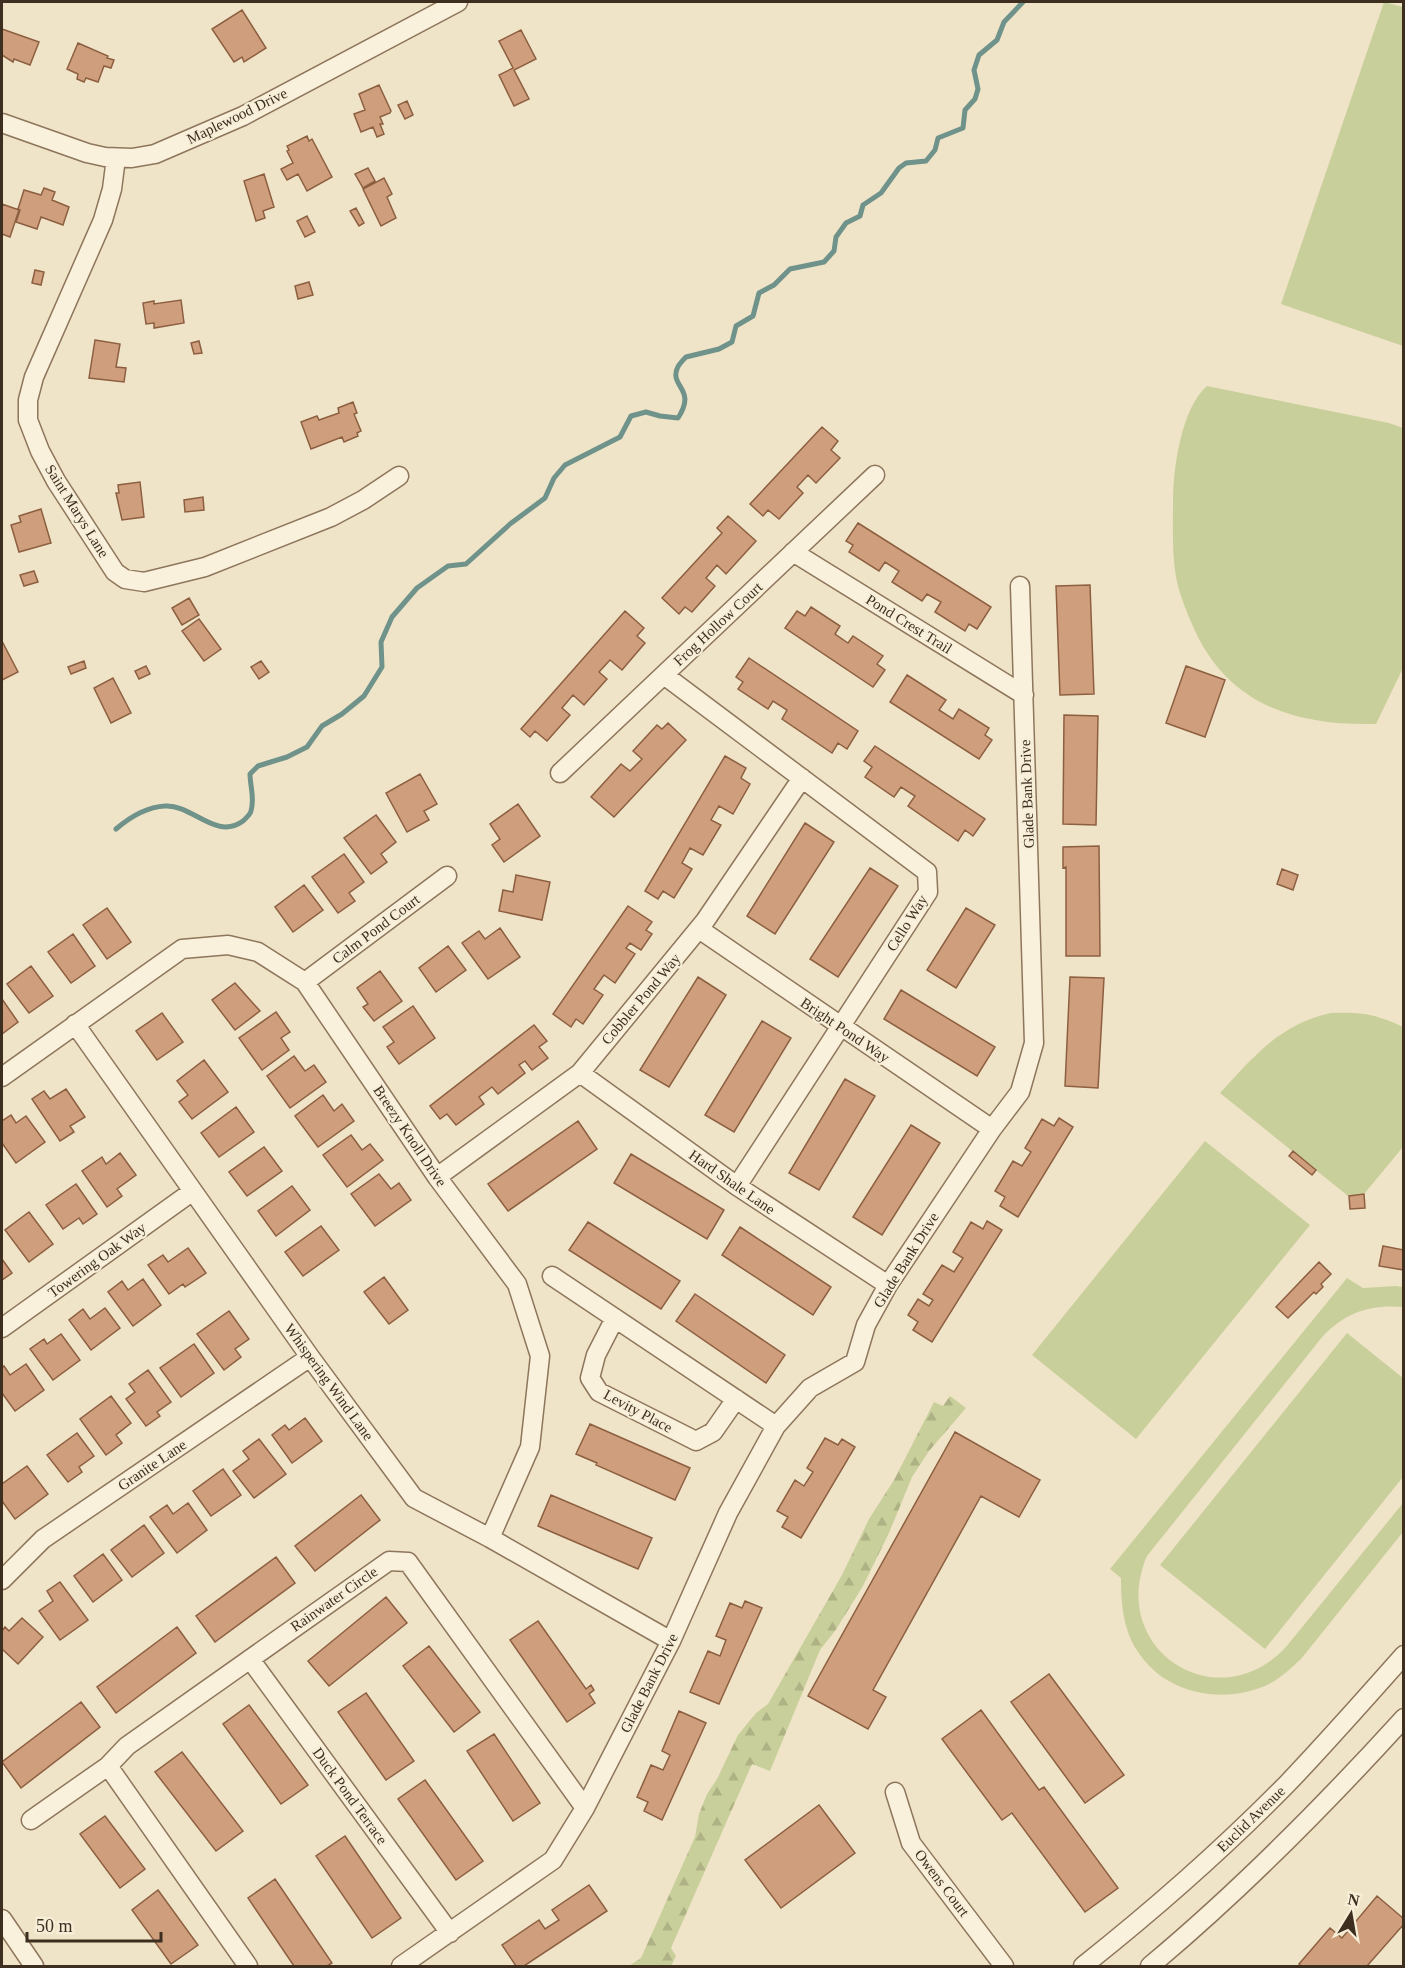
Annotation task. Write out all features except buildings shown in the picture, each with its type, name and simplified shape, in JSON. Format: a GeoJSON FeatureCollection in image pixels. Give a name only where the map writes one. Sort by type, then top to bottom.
{"type":"FeatureCollection","features":[{"type":"Feature","properties":{"kind":"street","name":"Maplewood Drive"},"geometry":{"type":"LineString","coordinates":[[2,123],[87,153],[132,158],[163,151],[243,116],[458,2]]}},
{"type":"Feature","properties":{"kind":"street","name":"Saint Marys Lane"},"geometry":{"type":"LineString","coordinates":[[116,158],[112,189],[103,220],[34,377],[28,400],[28,420],[40,451],[56,481],[115,572],[125,579],[144,582],[205,567],[331,517],[363,500],[399,476]]}},
{"type":"Feature","properties":{"kind":"street","name":"Frog Hollow Court"},"geometry":{"type":"LineString","coordinates":[[560,773],[875,475]]}},
{"type":"Feature","properties":{"kind":"street","name":"Pond Crest Trail"},"geometry":{"type":"LineString","coordinates":[[793,552],[1024,695]]}},
{"type":"Feature","properties":{"kind":"street","name":"Glade Bank Drive"},"geometry":{"type":"LineString","coordinates":[[401,1966],[553,1860],[585,1808],[670,1641],[728,1513],[777,1426],[810,1389],[855,1362],[866,1325],[888,1286],[992,1129],[1020,1092],[1034,1043],[1020,586]]}},
{"type":"Feature","properties":{"kind":"street","name":"Cello Way"},"geometry":{"type":"LineString","coordinates":[[664,675],[927,872],[928,892],[737,1186]]}},
{"type":"Feature","properties":{"kind":"street","name":"Cobbler Pond Way"},"geometry":{"type":"LineString","coordinates":[[437,1176],[580,1073],[699,929],[802,778]]}},
{"type":"Feature","properties":{"kind":"street","name":"Calm Pond Court"},"geometry":{"type":"LineString","coordinates":[[305,982],[447,876]]}},
{"type":"Feature","properties":{"kind":"street","name":"Bright Pond Way"},"geometry":{"type":"LineString","coordinates":[[699,929],[992,1129]]}},
{"type":"Feature","properties":{"kind":"street","name":"Breezy Knoll Drive"},"geometry":{"type":"LineString","coordinates":[[75,1024],[182,949],[228,945],[258,952],[305,982],[437,1176],[518,1284],[540,1356],[530,1448],[490,1538]]}},
{"type":"Feature","properties":{"kind":"street"},"geometry":{"type":"LineString","coordinates":[[2,1077],[75,1024]]}},
{"type":"Feature","properties":{"kind":"street","name":"Whispering Wind Lane"},"geometry":{"type":"LineString","coordinates":[[75,1024],[310,1357],[414,1498],[490,1538],[670,1641]]}},
{"type":"Feature","properties":{"kind":"street","name":"Hard Shale Lane"},"geometry":{"type":"LineString","coordinates":[[580,1073],[737,1186],[888,1286]]}},
{"type":"Feature","properties":{"kind":"street","name":"Towering Oak Way"},"geometry":{"type":"LineString","coordinates":[[2,1328],[192,1191]]}},
{"type":"Feature","properties":{"kind":"street"},"geometry":{"type":"LineString","coordinates":[[552,1276],[777,1426]]}},
{"type":"Feature","properties":{"kind":"street","name":"Levity Place"},"geometry":{"type":"LineString","coordinates":[[615,1318],[596,1354],[591,1378],[599,1392],[696,1441],[712,1432],[736,1399]]}},
{"type":"Feature","properties":{"kind":"street","name":"Granite Lane"},"geometry":{"type":"LineString","coordinates":[[2,1580],[43,1539],[310,1357]]}},
{"type":"Feature","properties":{"kind":"street","name":"Rainwater Circle"},"geometry":{"type":"LineString","coordinates":[[31,1820],[108,1766],[127,1746],[389,1561],[408,1562],[585,1808]]}},
{"type":"Feature","properties":{"kind":"street","name":"Euclid Avenue"},"geometry":{"type":"LineString","coordinates":[[1083,1966],[1168,1897],[1286,1784],[1404,1656]]}},
{"type":"Feature","properties":{"kind":"street","name":"Duck Pond Terrace"},"geometry":{"type":"LineString","coordinates":[[250,1659],[450,1933]]}},
{"type":"Feature","properties":{"kind":"street"},"geometry":{"type":"LineString","coordinates":[[1150,1966],[1189,1934],[1270,1858],[1337,1791],[1404,1718]]}},
{"type":"Feature","properties":{"kind":"street"},"geometry":{"type":"LineString","coordinates":[[108,1766],[248,1966]]}},
{"type":"Feature","properties":{"kind":"street","name":"Owens Court"},"geometry":{"type":"LineString","coordinates":[[895,1792],[911,1843],[1004,1966]]}},
{"type":"Feature","properties":{"kind":"street"},"geometry":{"type":"LineString","coordinates":[[2,1919],[34,1966]]}},
{"type":"Feature","properties":{"kind":"green space"},"geometry":{"type":"Polygon","coordinates":[[[1384,2],[1403,7],[1403,346],[1281,304],[1384,2]]]}},
{"type":"Feature","properties":{"kind":"green space"},"geometry":{"type":"Polygon","coordinates":[[[1207,386],[1389,423],[1403,428],[1403,668],[1376,724],[1346,724],[1317,720],[1290,714],[1265,704],[1243,691],[1223,673],[1205,650],[1191,622],[1179,590],[1175,570],[1173,489],[1180,440],[1185,424],[1198,396],[1207,386]]]}},
{"type":"Feature","properties":{"kind":"green space"},"geometry":{"type":"Polygon","coordinates":[[[1331,1013],[1368,1015],[1403,1027],[1403,1147],[1364,1194],[1348,1196],[1220,1093],[1257,1054],[1282,1033],[1313,1018],[1331,1013]]]}},
{"type":"Feature","properties":{"kind":"green space"},"geometry":{"type":"Polygon","coordinates":[[[1205,1141],[1310,1225],[1136,1439],[1032,1355],[1205,1141]]]}},
{"type":"Feature","properties":{"kind":"green space"},"geometry":{"type":"Polygon","coordinates":[[[1347,1278],[1363,1288],[1403,1287],[1403,1307],[1380,1307],[1360,1311],[1341,1321],[1323,1336],[1147,1556],[1139,1590],[1142,1620],[1155,1645],[1176,1664],[1201,1675],[1230,1677],[1259,1668],[1286,1647],[1403,1503],[1403,1532],[1301,1659],[1275,1681],[1247,1692],[1229,1694],[1193,1691],[1177,1685],[1161,1676],[1147,1664],[1136,1649],[1128,1632],[1124,1615],[1121,1578],[1110,1569],[1347,1278]]]}},
{"type":"Feature","properties":{"kind":"green space"},"geometry":{"type":"Polygon","coordinates":[[[1347,1333],[1403,1378],[1403,1477],[1265,1649],[1160,1565],[1347,1333]]]}},
{"type":"Feature","properties":{"kind":"green space"},"geometry":{"type":"Polygon","coordinates":[[[950,1396],[966,1408],[929,1451],[912,1477],[889,1533],[863,1586],[835,1631],[820,1650],[770,1771],[752,1764],[671,1948],[676,1956],[671,1966],[629,1966],[641,1958],[695,1837],[699,1814],[707,1794],[717,1779],[738,1735],[756,1713],[768,1704],[842,1575],[869,1519],[894,1480],[934,1402],[943,1406],[950,1396]]]}},
{"type":"Feature","properties":{"kind":"waterway"},"geometry":{"type":"LineString","coordinates":[[116,829],[139,813],[165,806],[185,810],[214,825],[223,827],[233,826],[243,821],[250,814],[252,806],[250,774],[258,766],[287,757],[307,747],[322,726],[342,714],[364,696],[382,667],[381,642],[392,617],[417,588],[448,566],[466,564],[510,524],[545,498],[554,478],[565,465],[620,437],[631,416],[646,412],[678,418],[685,401],[676,375],[678,367],[685,358],[719,349],[732,342],[736,326],[753,316],[759,293],[774,285],[790,269],[824,262],[834,251],[836,237],[846,223],[860,216],[863,205],[881,193],[899,168],[906,163],[926,161],[935,150],[938,138],[963,128],[965,110],[975,99],[978,89],[974,70],[979,55],[997,40],[1004,22],[1023,2]]}}]}
